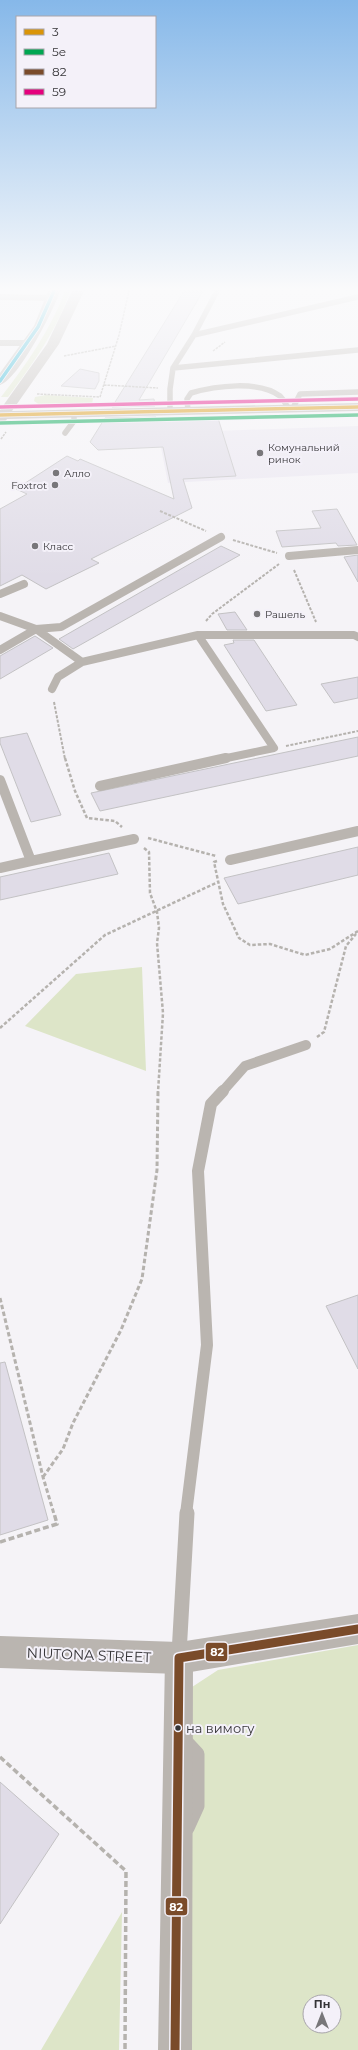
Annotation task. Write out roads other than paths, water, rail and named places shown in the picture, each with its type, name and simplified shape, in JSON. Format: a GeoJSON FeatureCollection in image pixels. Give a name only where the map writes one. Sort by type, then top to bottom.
{"type":"FeatureCollection","features":[{"type":"Feature","properties":{"kind":"main road"},"geometry":{"type":"LineString","coordinates":[[1,417],[23,387]]}},
{"type":"Feature","properties":{"kind":"main road"},"geometry":{"type":"LineString","coordinates":[[1,417],[358,407]]}},
{"type":"Feature","properties":{"kind":"street","name":"NIUTONA STREET"},"geometry":{"type":"LineString","coordinates":[[0,1652],[179,1658],[358,1629]]}},
{"type":"Feature","properties":{"kind":"street"},"geometry":{"type":"LineString","coordinates":[[175,2050],[179,1658]]}},
{"type":"Feature","properties":{"kind":"lane"},"geometry":{"type":"LineString","coordinates":[[170,387],[170,412]]}},
{"type":"Feature","properties":{"kind":"lane"},"geometry":{"type":"LineString","coordinates":[[188,411],[187,399],[191,393],[221,387]]}},
{"type":"Feature","properties":{"kind":"lane"},"geometry":{"type":"LineString","coordinates":[[241,387],[262,389],[279,396],[291,408],[300,394],[358,392]]}},
{"type":"Feature","properties":{"kind":"lane"},"geometry":{"type":"LineString","coordinates":[[65,433],[74,421],[74,415]]}},
{"type":"Feature","properties":{"kind":"lane"},"geometry":{"type":"LineString","coordinates":[[0,650],[36,629],[61,627],[221,537]]}},
{"type":"Feature","properties":{"kind":"lane"},"geometry":{"type":"LineString","coordinates":[[289,556],[358,550]]}},
{"type":"Feature","properties":{"kind":"lane"},"geometry":{"type":"LineString","coordinates":[[0,594],[24,584]]}},
{"type":"Feature","properties":{"kind":"lane"},"geometry":{"type":"LineString","coordinates":[[0,616],[36,629],[82,662]]}},
{"type":"Feature","properties":{"kind":"lane"},"geometry":{"type":"LineString","coordinates":[[100,786],[274,748],[198,635]]}},
{"type":"Feature","properties":{"kind":"lane"},"geometry":{"type":"LineString","coordinates":[[52,689],[58,677],[82,662],[198,635],[354,635],[358,638]]}},
{"type":"Feature","properties":{"kind":"lane"},"geometry":{"type":"LineString","coordinates":[[0,780],[31,861]]}},
{"type":"Feature","properties":{"kind":"lane"},"geometry":{"type":"LineString","coordinates":[[230,860],[358,831]]}},
{"type":"Feature","properties":{"kind":"lane"},"geometry":{"type":"LineString","coordinates":[[0,868],[134,839]]}},
{"type":"Feature","properties":{"kind":"lane"},"geometry":{"type":"LineString","coordinates":[[179,1658],[186,1518],[207,1345],[198,1171],[211,1104],[245,1066],[306,1045]]}},
{"type":"Feature","properties":{"kind":"place","name":"Комунальний ринок"},"geometry":{"type":"Point","coordinates":[260,453]}},
{"type":"Feature","properties":{"kind":"place","name":"Алло"},"geometry":{"type":"Point","coordinates":[56,473]}},
{"type":"Feature","properties":{"kind":"place","name":"Foxtrot"},"geometry":{"type":"Point","coordinates":[55,485]}},
{"type":"Feature","properties":{"kind":"place","name":"Класс"},"geometry":{"type":"Point","coordinates":[35,546]}},
{"type":"Feature","properties":{"kind":"place","name":"Рашель"},"geometry":{"type":"Point","coordinates":[257,614]}},
{"type":"Feature","properties":{"kind":"place","name":"на вимогу"},"geometry":{"type":"Point","coordinates":[178,1728]}}]}
